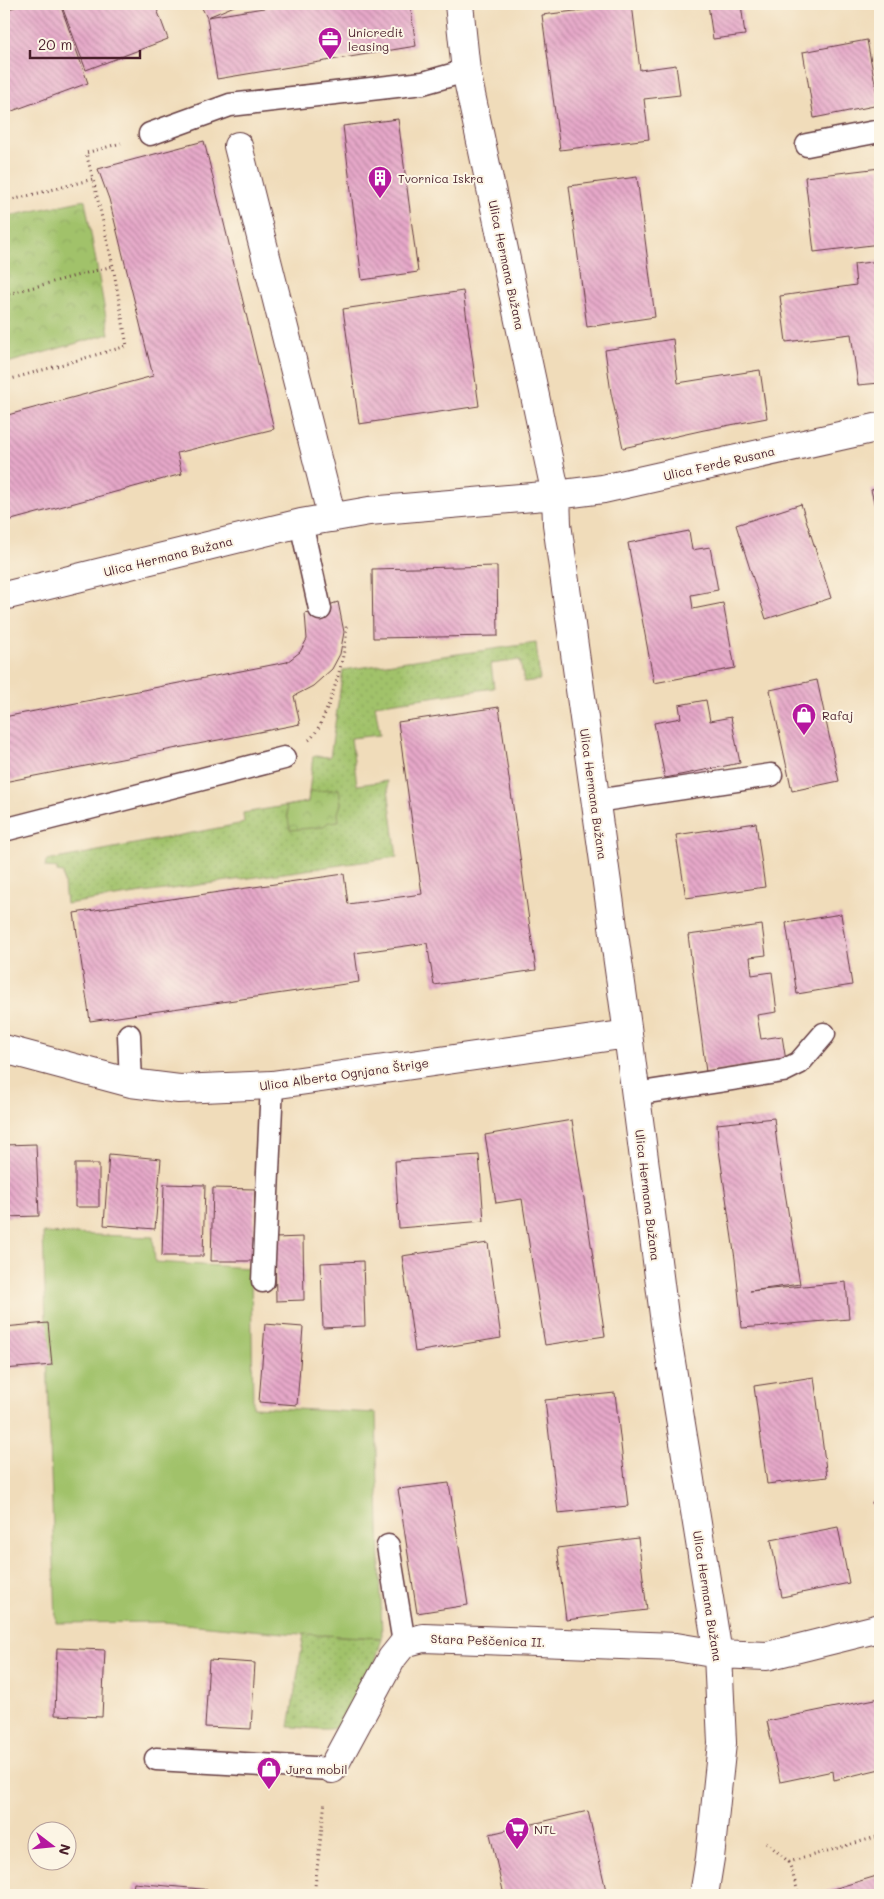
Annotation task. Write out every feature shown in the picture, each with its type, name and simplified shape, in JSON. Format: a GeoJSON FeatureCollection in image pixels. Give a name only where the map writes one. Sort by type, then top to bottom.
{"type":"FeatureCollection","features":[{"type":"Feature","properties":{"kind":"street","name":"Ulica Hermana Bužana"},"geometry":{"type":"LineString","coordinates":[[459,4],[466,71],[556,495],[557,524],[628,1034],[668,1340],[718,1654],[722,1743],[710,1858],[704,1895]]}},
{"type":"Feature","properties":{"kind":"street"},"geometry":{"type":"LineString","coordinates":[[238,146],[332,518]]}},
{"type":"Feature","properties":{"kind":"street","name":"Ulica Ferde Rusana"},"geometry":{"type":"LineString","coordinates":[[556,495],[603,489],[880,427]]}},
{"type":"Feature","properties":{"kind":"street","name":"Ulica Hermana Bužana"},"geometry":{"type":"LineString","coordinates":[[4,596],[302,523],[369,512],[556,495]]}},
{"type":"Feature","properties":{"kind":"street","name":"Ulica Alberta Ognjana Štrige"},"geometry":{"type":"LineString","coordinates":[[4,1049],[131,1083],[179,1090],[272,1085],[628,1034]]}},
{"type":"Feature","properties":{"kind":"street","name":"Stara Peščenica II."},"geometry":{"type":"LineString","coordinates":[[404,1643],[423,1638],[432,1638],[676,1646],[718,1654],[768,1656],[880,1628]]}},
{"type":"Feature","properties":{"kind":"street"},"geometry":{"type":"LineString","coordinates":[[332,1769],[392,1658],[404,1643]]}},
{"type":"Feature","properties":{"kind":"lane"},"geometry":{"type":"LineString","coordinates":[[150,134],[230,105],[423,83],[466,71]]}},
{"type":"Feature","properties":{"kind":"lane"},"geometry":{"type":"LineString","coordinates":[[807,145],[880,131]]}},
{"type":"Feature","properties":{"kind":"lane"},"geometry":{"type":"LineString","coordinates":[[302,523],[320,609]]}},
{"type":"Feature","properties":{"kind":"lane"},"geometry":{"type":"LineString","coordinates":[[4,830],[284,758]]}},
{"type":"Feature","properties":{"kind":"lane"},"geometry":{"type":"LineString","coordinates":[[596,801],[771,775]]}},
{"type":"Feature","properties":{"kind":"lane"},"geometry":{"type":"LineString","coordinates":[[635,1094],[783,1071],[798,1063],[824,1034]]}},
{"type":"Feature","properties":{"kind":"lane"},"geometry":{"type":"LineString","coordinates":[[129,1035],[131,1083]]}},
{"type":"Feature","properties":{"kind":"lane"},"geometry":{"type":"LineString","coordinates":[[264,1281],[272,1085]]}},
{"type":"Feature","properties":{"kind":"lane"},"geometry":{"type":"LineString","coordinates":[[388,1546],[404,1643]]}},
{"type":"Feature","properties":{"kind":"lane"},"geometry":{"type":"LineString","coordinates":[[156,1758],[332,1769]]}},
{"type":"Feature","properties":{"kind":"path"},"geometry":{"type":"LineString","coordinates":[[4,381],[127,346],[113,266],[94,179],[86,153],[150,134]]}},
{"type":"Feature","properties":{"kind":"path"},"geometry":{"type":"LineString","coordinates":[[4,202],[94,179]]}},
{"type":"Feature","properties":{"kind":"path"},"geometry":{"type":"LineString","coordinates":[[4,295],[113,266]]}},
{"type":"Feature","properties":{"kind":"path"},"geometry":{"type":"LineString","coordinates":[[284,758],[314,736],[329,701],[344,656],[348,632],[346,622]]}},
{"type":"Feature","properties":{"kind":"path"},"geometry":{"type":"LineString","coordinates":[[314,1895],[325,1800],[332,1769]]}},
{"type":"Feature","properties":{"kind":"path"},"geometry":{"type":"LineString","coordinates":[[789,1862],[880,1836]]}},
{"type":"Feature","properties":{"kind":"path"},"geometry":{"type":"LineString","coordinates":[[766,1842],[789,1862],[799,1895]]}},
{"type":"Feature","properties":{"kind":"green space"},"geometry":{"type":"Polygon","coordinates":[[[85,200],[109,334],[4,364],[4,217],[85,200]]]}},
{"type":"Feature","properties":{"kind":"green space"},"geometry":{"type":"Polygon","coordinates":[[[536,643],[540,680],[524,682],[520,660],[491,664],[494,688],[375,705],[380,735],[351,738],[357,785],[387,781],[397,857],[66,904],[63,873],[57,872],[57,868],[45,867],[46,861],[244,823],[243,813],[308,802],[313,756],[330,757],[343,670],[536,643]]]}},
{"type":"Feature","properties":{"kind":"green space"},"geometry":{"type":"Polygon","coordinates":[[[339,789],[341,804],[338,813],[339,821],[329,822],[322,827],[290,830],[286,806],[308,802],[309,792],[339,789]]]}},
{"type":"Feature","properties":{"kind":"green space"},"geometry":{"type":"Polygon","coordinates":[[[43,1233],[153,1237],[155,1262],[251,1268],[253,1407],[376,1413],[382,1638],[284,1633],[163,1622],[56,1623],[43,1233]]]}},
{"type":"Feature","properties":{"kind":"green space"},"geometry":{"type":"Polygon","coordinates":[[[304,1634],[382,1638],[366,1689],[359,1702],[344,1722],[332,1729],[289,1727],[304,1634]]]}},
{"type":"Feature","properties":{"kind":"building"},"geometry":{"type":"Polygon","coordinates":[[[22,4],[60,4],[88,83],[4,114],[4,11],[22,4]]]}},
{"type":"Feature","properties":{"kind":"building"},"geometry":{"type":"Polygon","coordinates":[[[61,4],[155,4],[168,39],[86,70],[61,4]]]}},
{"type":"Feature","properties":{"kind":"building"},"geometry":{"type":"Polygon","coordinates":[[[200,4],[239,4],[208,17],[288,4],[410,4],[416,46],[217,79],[207,18],[200,4]]]}},
{"type":"Feature","properties":{"kind":"building"},"geometry":{"type":"Polygon","coordinates":[[[632,4],[640,70],[676,65],[680,95],[644,99],[649,139],[560,150],[542,15],[632,4]]]}},
{"type":"Feature","properties":{"kind":"building"},"geometry":{"type":"Polygon","coordinates":[[[708,4],[741,4],[745,35],[713,39],[708,4]]]}},
{"type":"Feature","properties":{"kind":"building"},"geometry":{"type":"Polygon","coordinates":[[[867,40],[879,105],[814,118],[803,52],[867,40]]]}},
{"type":"Feature","properties":{"kind":"building","name":"Tvornica Iskra"},"geometry":{"type":"Polygon","coordinates":[[[398,119],[418,272],[362,280],[343,126],[398,119]]]}},
{"type":"Feature","properties":{"kind":"building"},"geometry":{"type":"Polygon","coordinates":[[[204,141],[274,429],[177,453],[182,474],[4,522],[4,416],[153,376],[109,199],[98,169],[204,141]]]}},
{"type":"Feature","properties":{"kind":"building"},"geometry":{"type":"Polygon","coordinates":[[[880,168],[880,244],[814,252],[805,177],[880,168]]]}},
{"type":"Feature","properties":{"kind":"building"},"geometry":{"type":"Polygon","coordinates":[[[637,177],[655,317],[587,327],[569,186],[637,177]]]}},
{"type":"Feature","properties":{"kind":"building"},"geometry":{"type":"Polygon","coordinates":[[[880,261],[880,383],[858,385],[851,334],[786,342],[780,296],[856,285],[854,264],[880,261]]]}},
{"type":"Feature","properties":{"kind":"building"},"geometry":{"type":"Polygon","coordinates":[[[463,291],[479,406],[359,424],[343,309],[463,291]]]}},
{"type":"Feature","properties":{"kind":"building"},"geometry":{"type":"Polygon","coordinates":[[[673,339],[678,383],[760,370],[767,418],[623,448],[611,393],[605,350],[673,339]]]}},
{"type":"Feature","properties":{"kind":"building"},"geometry":{"type":"Polygon","coordinates":[[[880,488],[880,526],[871,490],[880,488]]]}},
{"type":"Feature","properties":{"kind":"building"},"geometry":{"type":"Polygon","coordinates":[[[801,504],[831,598],[766,619],[736,525],[801,504]]]}},
{"type":"Feature","properties":{"kind":"building"},"geometry":{"type":"Polygon","coordinates":[[[689,531],[692,550],[710,547],[718,590],[691,595],[693,609],[723,603],[735,668],[654,683],[628,543],[689,531]]]}},
{"type":"Feature","properties":{"kind":"building"},"geometry":{"type":"Polygon","coordinates":[[[497,566],[498,636],[373,638],[372,569],[497,566]]]}},
{"type":"Feature","properties":{"kind":"building"},"geometry":{"type":"Polygon","coordinates":[[[338,602],[344,632],[340,654],[332,669],[313,686],[294,696],[300,724],[4,782],[4,717],[287,662],[300,652],[307,639],[305,613],[338,602]]]}},
{"type":"Feature","properties":{"kind":"building","name":"Rafaj"},"geometry":{"type":"Polygon","coordinates":[[[817,680],[839,781],[792,791],[770,690],[817,680]]]}},
{"type":"Feature","properties":{"kind":"building"},"geometry":{"type":"Polygon","coordinates":[[[706,700],[710,721],[731,717],[740,763],[665,778],[654,723],[681,718],[679,705],[706,700]]]}},
{"type":"Feature","properties":{"kind":"building"},"geometry":{"type":"Polygon","coordinates":[[[499,707],[536,970],[434,985],[427,943],[355,953],[359,982],[90,1021],[74,913],[344,874],[348,904],[422,894],[398,722],[499,707]]]}},
{"type":"Feature","properties":{"kind":"building"},"geometry":{"type":"Polygon","coordinates":[[[756,823],[765,887],[686,898],[676,835],[756,823]]]}},
{"type":"Feature","properties":{"kind":"building"},"geometry":{"type":"Polygon","coordinates":[[[841,914],[852,985],[797,994],[786,923],[841,914]]]}},
{"type":"Feature","properties":{"kind":"building"},"geometry":{"type":"Polygon","coordinates":[[[762,925],[766,955],[750,957],[752,975],[772,972],[777,1012],[757,1015],[761,1039],[782,1036],[786,1061],[706,1072],[688,935],[762,925]]]}},
{"type":"Feature","properties":{"kind":"building"},"geometry":{"type":"Polygon","coordinates":[[[774,1118],[800,1284],[750,1291],[846,1282],[849,1319],[742,1328],[717,1124],[774,1118]]]}},
{"type":"Feature","properties":{"kind":"building"},"geometry":{"type":"Polygon","coordinates":[[[572,1120],[605,1336],[545,1345],[522,1199],[496,1203],[485,1135],[572,1120]]]}},
{"type":"Feature","properties":{"kind":"building"},"geometry":{"type":"Polygon","coordinates":[[[36,1144],[39,1216],[4,1217],[4,1145],[36,1144]]]}},
{"type":"Feature","properties":{"kind":"building"},"geometry":{"type":"Polygon","coordinates":[[[109,1154],[161,1159],[155,1229],[104,1225],[109,1154]]]}},
{"type":"Feature","properties":{"kind":"building"},"geometry":{"type":"Polygon","coordinates":[[[479,1155],[484,1221],[399,1228],[395,1161],[479,1155]]]}},
{"type":"Feature","properties":{"kind":"building"},"geometry":{"type":"Polygon","coordinates":[[[75,1164],[99,1164],[99,1207],[75,1207],[75,1164]]]}},
{"type":"Feature","properties":{"kind":"building"},"geometry":{"type":"Polygon","coordinates":[[[164,1184],[205,1185],[203,1256],[162,1256],[164,1184]]]}},
{"type":"Feature","properties":{"kind":"building"},"geometry":{"type":"Polygon","coordinates":[[[213,1188],[255,1189],[253,1261],[211,1261],[213,1188]]]}},
{"type":"Feature","properties":{"kind":"building"},"geometry":{"type":"Polygon","coordinates":[[[303,1237],[304,1300],[276,1301],[275,1238],[303,1237]]]}},
{"type":"Feature","properties":{"kind":"building"},"geometry":{"type":"Polygon","coordinates":[[[488,1243],[501,1338],[415,1352],[402,1256],[488,1243]]]}},
{"type":"Feature","properties":{"kind":"building"},"geometry":{"type":"Polygon","coordinates":[[[363,1261],[365,1326],[323,1328],[321,1263],[363,1261]]]}},
{"type":"Feature","properties":{"kind":"building"},"geometry":{"type":"Polygon","coordinates":[[[48,1323],[52,1365],[4,1369],[4,1327],[48,1323]]]}},
{"type":"Feature","properties":{"kind":"building"},"geometry":{"type":"Polygon","coordinates":[[[265,1324],[303,1327],[297,1405],[259,1402],[265,1324]]]}},
{"type":"Feature","properties":{"kind":"building"},"geometry":{"type":"Polygon","coordinates":[[[814,1377],[827,1477],[767,1484],[754,1386],[814,1377]]]}},
{"type":"Feature","properties":{"kind":"building"},"geometry":{"type":"Polygon","coordinates":[[[615,1393],[628,1506],[558,1513],[545,1400],[615,1393]]]}},
{"type":"Feature","properties":{"kind":"building"},"geometry":{"type":"Polygon","coordinates":[[[449,1483],[468,1605],[417,1613],[398,1489],[449,1483]]]}},
{"type":"Feature","properties":{"kind":"building"},"geometry":{"type":"Polygon","coordinates":[[[880,1500],[880,1537],[879,1537],[872,1502],[880,1500]]]}},
{"type":"Feature","properties":{"kind":"building"},"geometry":{"type":"Polygon","coordinates":[[[838,1527],[849,1583],[782,1597],[771,1540],[838,1527]]]}},
{"type":"Feature","properties":{"kind":"building"},"geometry":{"type":"Polygon","coordinates":[[[638,1538],[647,1610],[566,1620],[557,1548],[638,1538]]]}},
{"type":"Feature","properties":{"kind":"building"},"geometry":{"type":"Polygon","coordinates":[[[57,1648],[105,1650],[102,1717],[55,1715],[57,1648]]]}},
{"type":"Feature","properties":{"kind":"building"},"geometry":{"type":"Polygon","coordinates":[[[209,1660],[255,1663],[251,1729],[205,1727],[209,1660]]]}},
{"type":"Feature","properties":{"kind":"building"},"geometry":{"type":"Polygon","coordinates":[[[880,1698],[880,1769],[834,1780],[833,1771],[780,1782],[767,1721],[880,1698]]]}},
{"type":"Feature","properties":{"kind":"building"},"geometry":{"type":"Polygon","coordinates":[[[588,1811],[607,1895],[504,1895],[490,1834],[588,1811]]]}},
{"type":"Feature","properties":{"kind":"building"},"geometry":{"type":"Polygon","coordinates":[[[880,1875],[880,1895],[813,1895],[880,1875]]]}},
{"type":"Feature","properties":{"kind":"building"},"geometry":{"type":"Polygon","coordinates":[[[134,1883],[257,1894],[257,1895],[132,1895],[134,1883]]]}},
{"type":"Feature","properties":{"kind":"place","name":"Unicredit leasing"},"geometry":{"type":"Point","coordinates":[330,60]}},
{"type":"Feature","properties":{"kind":"place","name":"Tvornica Iskra"},"geometry":{"type":"Point","coordinates":[380,199]}},
{"type":"Feature","properties":{"kind":"place","name":"Rafaj"},"geometry":{"type":"Point","coordinates":[804,736]}},
{"type":"Feature","properties":{"kind":"place","name":"Jura mobil"},"geometry":{"type":"Point","coordinates":[269,1790]}},
{"type":"Feature","properties":{"kind":"place","name":"NTL"},"geometry":{"type":"Point","coordinates":[517,1850]}}]}
